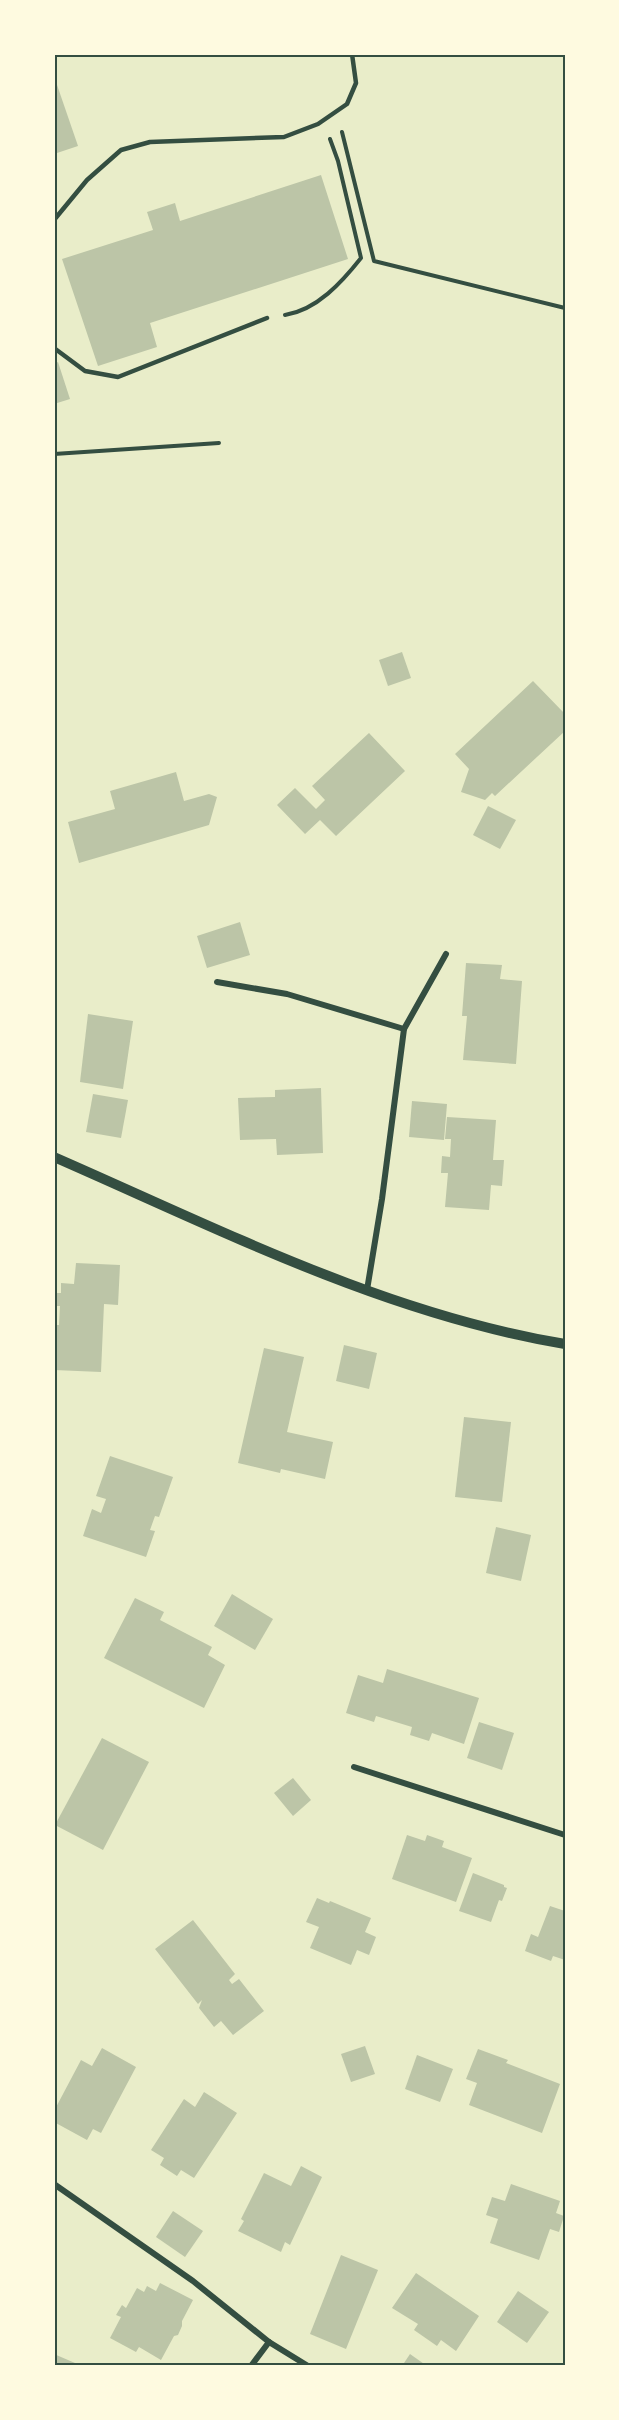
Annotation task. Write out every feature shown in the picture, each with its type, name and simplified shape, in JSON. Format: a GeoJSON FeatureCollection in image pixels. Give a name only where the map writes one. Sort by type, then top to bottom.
{"type":"FeatureCollection","features":[{"type":"Feature","properties":{"kind":"street"},"geometry":{"type":"LineString","coordinates":[[367,1290],[382,1200],[404,1029],[446,954]]}},
{"type":"Feature","properties":{"kind":"street"},"geometry":{"type":"LineString","coordinates":[[217,982],[287,994],[404,1029]]}},
{"type":"Feature","properties":{"kind":"street"},"geometry":{"type":"LineString","coordinates":[[54,1157],[290,1261],[367,1290],[463,1321],[565,1344]]}},
{"type":"Feature","properties":{"kind":"street"},"geometry":{"type":"LineString","coordinates":[[354,1767],[565,1835]]}},
{"type":"Feature","properties":{"kind":"street"},"geometry":{"type":"LineString","coordinates":[[54,2184],[193,2281],[269,2342],[308,2366]]}},
{"type":"Feature","properties":{"kind":"street"},"geometry":{"type":"LineString","coordinates":[[251,2366],[269,2342]]}},
{"type":"Feature","properties":{"kind":"lane"},"geometry":{"type":"LineString","coordinates":[[54,219],[87,180],[121,150],[150,142],[284,137],[322,121],[347,104],[356,83],[352,54]]}},
{"type":"Feature","properties":{"kind":"lane"},"geometry":{"type":"LineString","coordinates":[[54,348],[85,371],[118,377],[267,318]]}},
{"type":"Feature","properties":{"kind":"path"},"geometry":{"type":"LineString","coordinates":[[337,111],[374,261],[565,308]]}},
{"type":"Feature","properties":{"kind":"path"},"geometry":{"type":"LineString","coordinates":[[267,318],[297,313],[337,287],[361,258],[338,161],[322,121]]}},
{"type":"Feature","properties":{"kind":"path"},"geometry":{"type":"LineString","coordinates":[[54,454],[219,443]]}},
{"type":"Feature","properties":{"kind":"building"},"geometry":{"type":"Polygon","coordinates":[[[56,82],[78,146],[54,154],[54,83],[56,82]]]}},
{"type":"Feature","properties":{"kind":"building"},"geometry":{"type":"Polygon","coordinates":[[[321,175],[348,259],[150,323],[157,347],[98,366],[62,259],[153,230],[147,212],[175,203],[180,221],[321,175]]]}},
{"type":"Feature","properties":{"kind":"building"},"geometry":{"type":"Polygon","coordinates":[[[58,362],[70,399],[54,404],[54,364],[58,362]]]}},
{"type":"Feature","properties":{"kind":"building"},"geometry":{"type":"Polygon","coordinates":[[[402,652],[411,678],[388,686],[379,660],[402,652]]]}},
{"type":"Feature","properties":{"kind":"building"},"geometry":{"type":"Polygon","coordinates":[[[533,681],[565,714],[565,731],[495,796],[492,793],[485,800],[461,792],[469,769],[455,754],[533,681]]]}},
{"type":"Feature","properties":{"kind":"building"},"geometry":{"type":"Polygon","coordinates":[[[369,733],[405,771],[336,836],[320,820],[305,834],[277,805],[295,788],[316,809],[325,800],[312,786],[369,733]]]}},
{"type":"Feature","properties":{"kind":"building"},"geometry":{"type":"Polygon","coordinates":[[[176,772],[184,801],[209,794],[217,797],[209,825],[79,863],[68,822],[115,809],[110,791],[176,772]]]}},
{"type":"Feature","properties":{"kind":"building"},"geometry":{"type":"Polygon","coordinates":[[[488,806],[516,820],[500,849],[473,835],[488,806]]]}},
{"type":"Feature","properties":{"kind":"building"},"geometry":{"type":"Polygon","coordinates":[[[240,922],[250,955],[207,968],[197,936],[240,922]]]}},
{"type":"Feature","properties":{"kind":"building"},"geometry":{"type":"Polygon","coordinates":[[[466,963],[502,965],[500,979],[522,981],[516,1064],[463,1060],[467,1016],[462,1016],[466,963]]]}},
{"type":"Feature","properties":{"kind":"building"},"geometry":{"type":"Polygon","coordinates":[[[88,1014],[133,1021],[123,1089],[80,1082],[88,1014]]]}},
{"type":"Feature","properties":{"kind":"building"},"geometry":{"type":"Polygon","coordinates":[[[321,1088],[323,1153],[277,1155],[276,1139],[240,1140],[238,1098],[275,1097],[275,1090],[321,1088]]]}},
{"type":"Feature","properties":{"kind":"building"},"geometry":{"type":"Polygon","coordinates":[[[93,1094],[128,1100],[121,1138],[86,1132],[93,1094]]]}},
{"type":"Feature","properties":{"kind":"building"},"geometry":{"type":"Polygon","coordinates":[[[412,1101],[447,1104],[444,1140],[409,1137],[412,1101]]]}},
{"type":"Feature","properties":{"kind":"building"},"geometry":{"type":"Polygon","coordinates":[[[447,1117],[496,1120],[493,1160],[504,1160],[502,1186],[491,1185],[489,1210],[445,1207],[448,1173],[441,1173],[442,1156],[450,1157],[451,1139],[445,1139],[447,1117]]]}},
{"type":"Feature","properties":{"kind":"building"},"geometry":{"type":"Polygon","coordinates":[[[76,1263],[120,1265],[118,1305],[104,1304],[101,1372],[54,1370],[54,1325],[59,1325],[60,1306],[55,1306],[56,1293],[61,1293],[61,1283],[74,1284],[76,1263]]]}},
{"type":"Feature","properties":{"kind":"building"},"geometry":{"type":"Polygon","coordinates":[[[344,1345],[377,1353],[369,1389],[336,1381],[344,1345]]]}},
{"type":"Feature","properties":{"kind":"building"},"geometry":{"type":"Polygon","coordinates":[[[264,1348],[304,1357],[287,1432],[333,1442],[325,1479],[281,1469],[280,1473],[238,1463],[264,1348]]]}},
{"type":"Feature","properties":{"kind":"building"},"geometry":{"type":"Polygon","coordinates":[[[464,1417],[511,1422],[502,1502],[455,1497],[464,1417]]]}},
{"type":"Feature","properties":{"kind":"building"},"geometry":{"type":"Polygon","coordinates":[[[110,1456],[173,1477],[159,1517],[155,1516],[150,1530],[155,1531],[146,1557],[83,1536],[92,1509],[101,1513],[106,1499],[96,1496],[110,1456]]]}},
{"type":"Feature","properties":{"kind":"building"},"geometry":{"type":"Polygon","coordinates":[[[496,1527],[531,1535],[521,1581],[486,1573],[496,1527]]]}},
{"type":"Feature","properties":{"kind":"building"},"geometry":{"type":"Polygon","coordinates":[[[232,1594],[273,1619],[255,1650],[214,1626],[232,1594]]]}},
{"type":"Feature","properties":{"kind":"building"},"geometry":{"type":"Polygon","coordinates":[[[135,1598],[164,1612],[160,1620],[212,1647],[208,1655],[225,1665],[204,1708],[104,1658],[135,1598]]]}},
{"type":"Feature","properties":{"kind":"building"},"geometry":{"type":"Polygon","coordinates":[[[387,1669],[479,1698],[464,1744],[432,1733],[429,1741],[410,1735],[412,1727],[376,1716],[374,1722],[346,1713],[358,1675],[383,1683],[387,1669]]]}},
{"type":"Feature","properties":{"kind":"building"},"geometry":{"type":"Polygon","coordinates":[[[479,1722],[514,1733],[502,1770],[467,1758],[479,1722]]]}},
{"type":"Feature","properties":{"kind":"building"},"geometry":{"type":"Polygon","coordinates":[[[102,1738],[149,1762],[103,1850],[55,1825],[102,1738]]]}},
{"type":"Feature","properties":{"kind":"building"},"geometry":{"type":"Polygon","coordinates":[[[293,1778],[311,1800],[293,1816],[274,1793],[293,1778]]]}},
{"type":"Feature","properties":{"kind":"building"},"geometry":{"type":"Polygon","coordinates":[[[407,1835],[425,1841],[427,1835],[444,1841],[442,1847],[472,1858],[456,1902],[392,1879],[407,1835]]]}},
{"type":"Feature","properties":{"kind":"building"},"geometry":{"type":"Polygon","coordinates":[[[473,1873],[507,1888],[502,1901],[499,1900],[491,1922],[459,1911],[473,1873]]]}},
{"type":"Feature","properties":{"kind":"building"},"geometry":{"type":"Polygon","coordinates":[[[317,1898],[371,1918],[365,1932],[376,1937],[369,1955],[357,1950],[351,1965],[310,1948],[319,1927],[306,1922],[317,1898]]]}},
{"type":"Feature","properties":{"kind":"building"},"geometry":{"type":"Polygon","coordinates":[[[550,1906],[565,1911],[565,1960],[553,1956],[551,1961],[525,1951],[531,1934],[538,1937],[550,1906]]]}},
{"type":"Feature","properties":{"kind":"building"},"geometry":{"type":"Polygon","coordinates":[[[193,1920],[235,1974],[229,1980],[232,1984],[239,1979],[264,2011],[233,2035],[221,2021],[214,2027],[199,2008],[202,2000],[198,2004],[155,1949],[193,1920]]]}},
{"type":"Feature","properties":{"kind":"building"},"geometry":{"type":"Polygon","coordinates":[[[365,2046],[375,2074],[351,2082],[341,2054],[365,2046]]]}},
{"type":"Feature","properties":{"kind":"building"},"geometry":{"type":"Polygon","coordinates":[[[102,2048],[136,2067],[101,2133],[93,2129],[87,2140],[54,2122],[54,2111],[81,2060],[92,2066],[102,2048]]]}},
{"type":"Feature","properties":{"kind":"building"},"geometry":{"type":"Polygon","coordinates":[[[478,2049],[508,2060],[506,2063],[560,2084],[542,2133],[469,2105],[477,2083],[466,2079],[478,2049]]]}},
{"type":"Feature","properties":{"kind":"building"},"geometry":{"type":"Polygon","coordinates":[[[417,2055],[453,2069],[440,2102],[405,2089],[417,2055]]]}},
{"type":"Feature","properties":{"kind":"building"},"geometry":{"type":"Polygon","coordinates":[[[204,2092],[237,2113],[194,2178],[181,2170],[177,2176],[160,2165],[164,2158],[151,2150],[184,2099],[195,2107],[204,2092]]]}},
{"type":"Feature","properties":{"kind":"building"},"geometry":{"type":"Polygon","coordinates":[[[301,2166],[322,2177],[290,2245],[285,2242],[281,2252],[238,2231],[244,2221],[241,2219],[264,2173],[291,2186],[301,2166]]]}},
{"type":"Feature","properties":{"kind":"building"},"geometry":{"type":"Polygon","coordinates":[[[511,2184],[560,2201],[556,2213],[564,2216],[559,2232],[550,2229],[539,2260],[490,2243],[498,2219],[486,2215],[492,2197],[505,2201],[511,2184]]]}},
{"type":"Feature","properties":{"kind":"building"},"geometry":{"type":"Polygon","coordinates":[[[173,2211],[203,2231],[185,2257],[156,2237],[173,2211]]]}},
{"type":"Feature","properties":{"kind":"building"},"geometry":{"type":"Polygon","coordinates":[[[341,2255],[378,2270],[346,2349],[310,2334],[341,2255]]]}},
{"type":"Feature","properties":{"kind":"building"},"geometry":{"type":"Polygon","coordinates":[[[416,2273],[479,2316],[456,2351],[441,2340],[437,2346],[414,2330],[418,2324],[392,2308],[416,2273]]]}},
{"type":"Feature","properties":{"kind":"building"},"geometry":{"type":"Polygon","coordinates":[[[160,2283],[193,2300],[182,2321],[178,2335],[174,2336],[161,2360],[139,2347],[136,2352],[110,2338],[121,2317],[116,2315],[122,2305],[126,2308],[137,2288],[144,2292],[147,2286],[156,2291],[160,2283]]]}},
{"type":"Feature","properties":{"kind":"building"},"geometry":{"type":"Polygon","coordinates":[[[518,2291],[549,2312],[527,2343],[497,2322],[518,2291]]]}},
{"type":"Feature","properties":{"kind":"building"},"geometry":{"type":"Polygon","coordinates":[[[54,2354],[82,2366],[54,2366],[54,2354]]]}},
{"type":"Feature","properties":{"kind":"building"},"geometry":{"type":"Polygon","coordinates":[[[410,2354],[427,2366],[402,2366],[410,2354]]]}}]}
